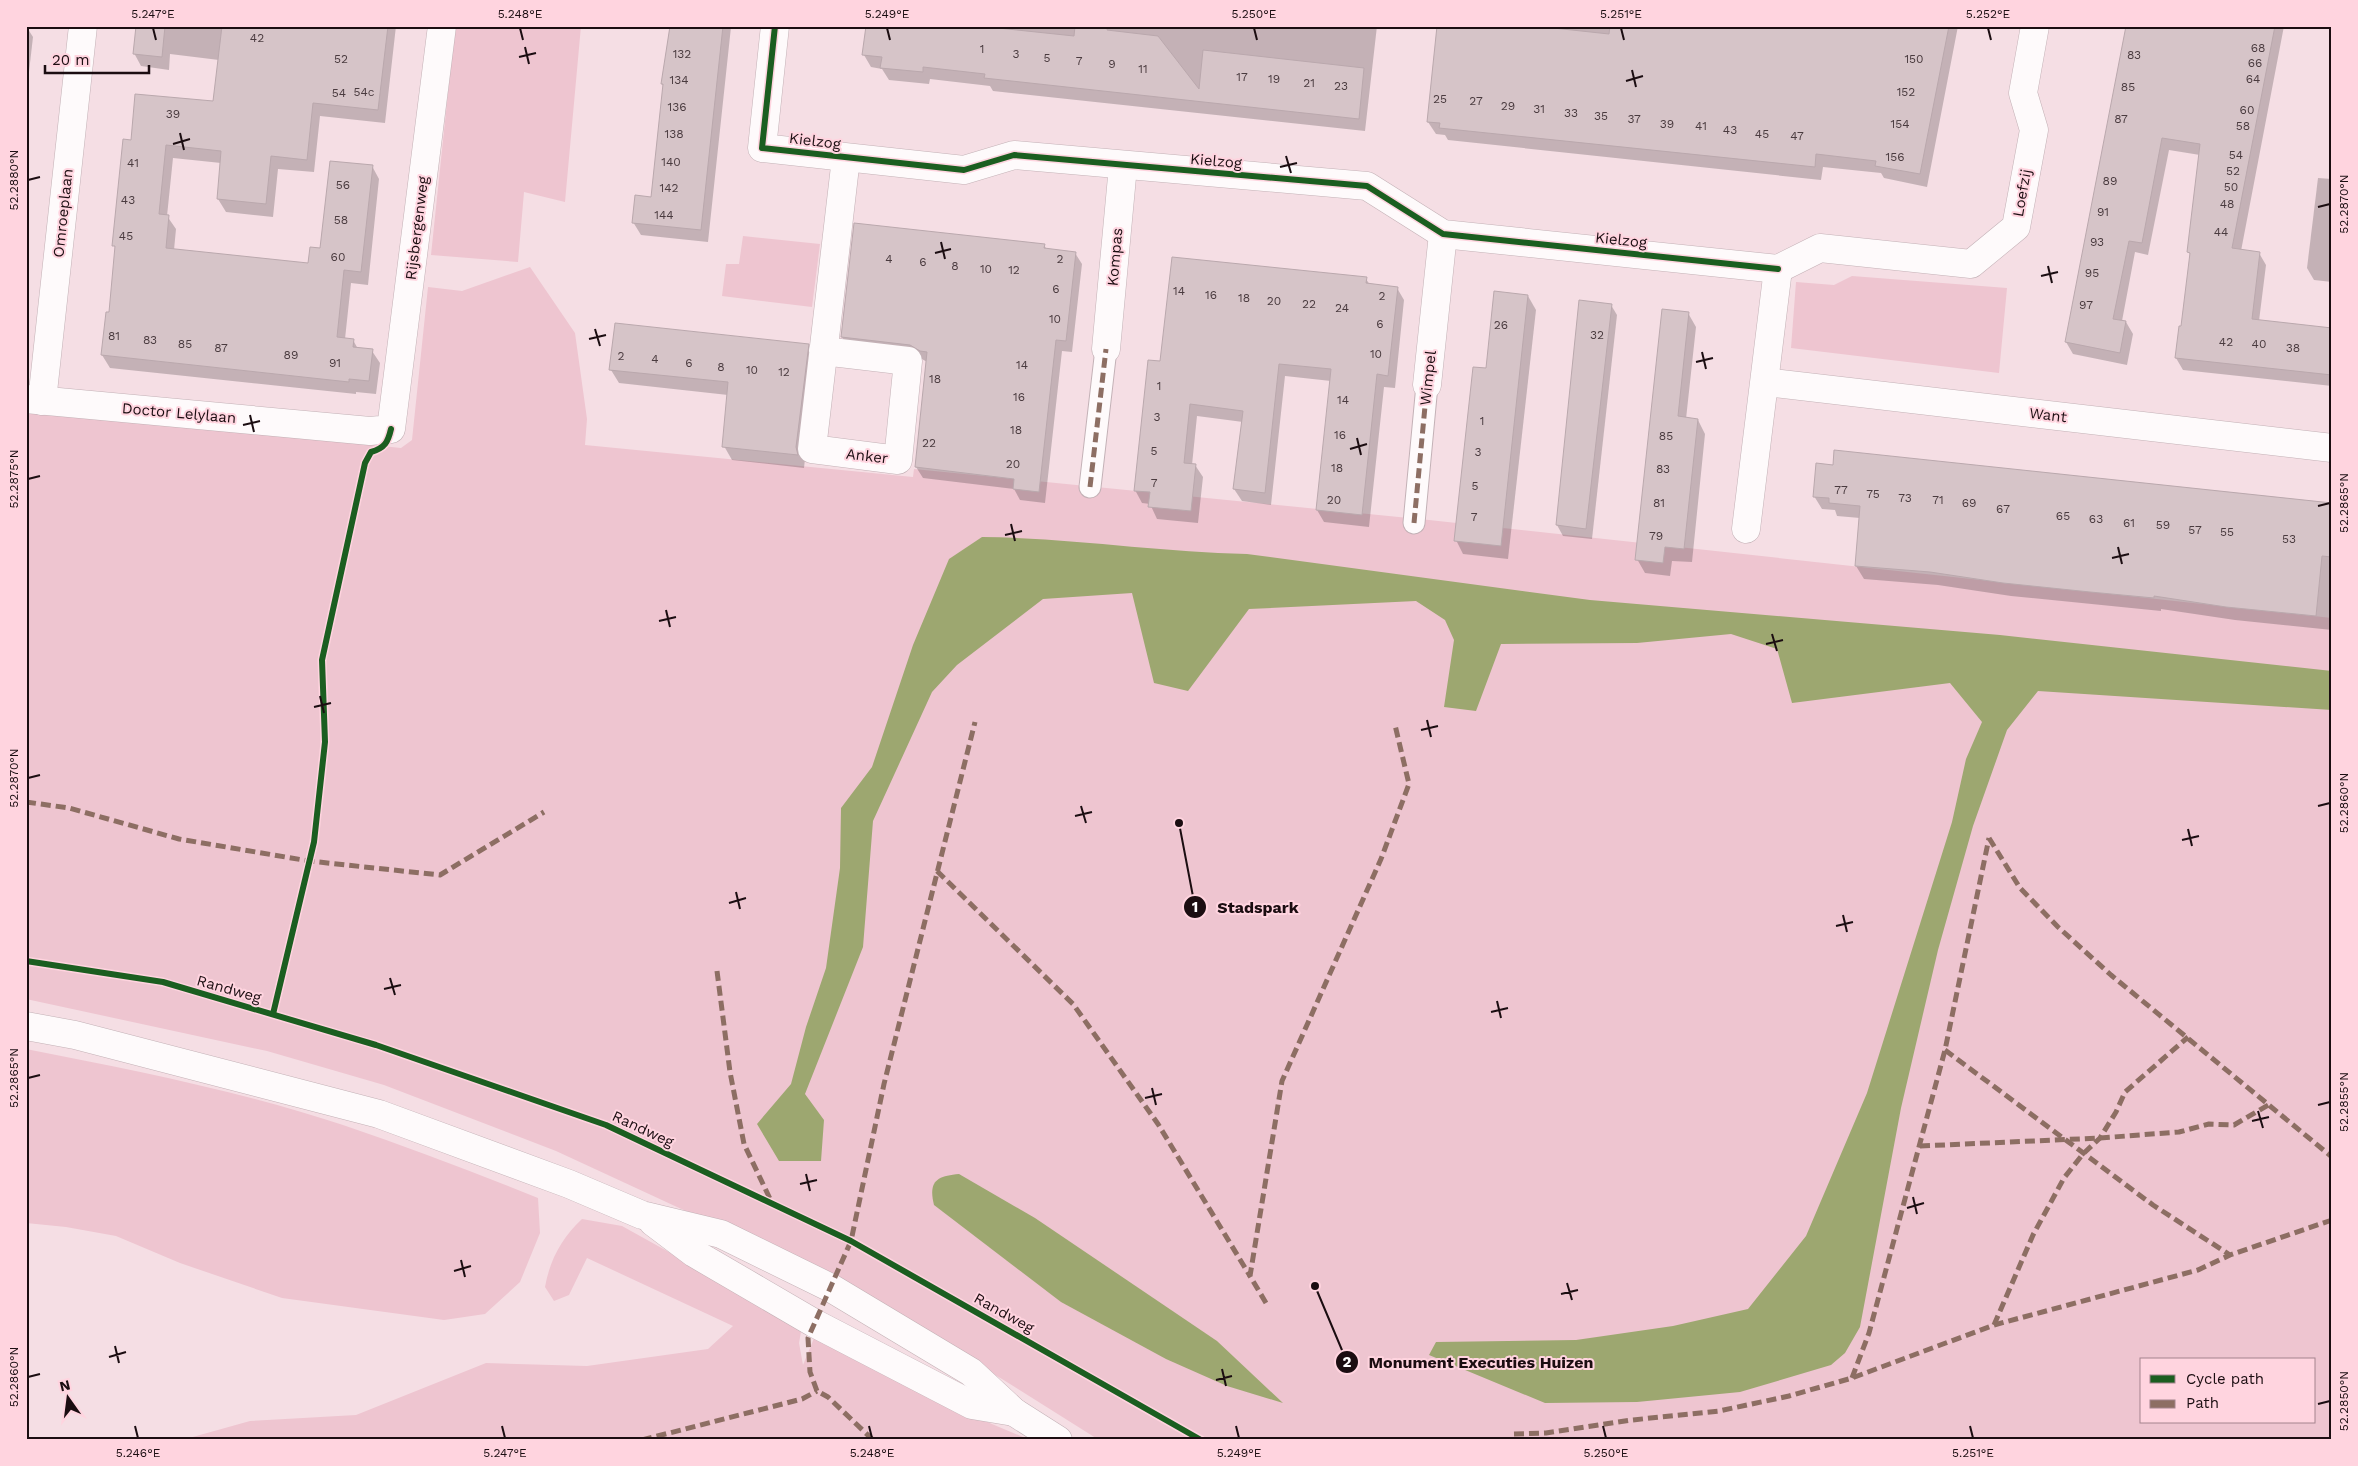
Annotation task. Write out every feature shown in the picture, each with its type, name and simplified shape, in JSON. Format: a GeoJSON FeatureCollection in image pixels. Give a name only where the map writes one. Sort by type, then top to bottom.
{"type":"FeatureCollection","features":[{"type":"Feature","properties":{"kind":"street","name":"Omroeplaan"},"geometry":{"type":"LineString","coordinates":[[34,400],[83,26]]}},
{"type":"Feature","properties":{"kind":"street","name":"Rijsbergenweg"},"geometry":{"type":"LineString","coordinates":[[391,429],[442,26]]}},
{"type":"Feature","properties":{"kind":"street","name":"Kielzog"},"geometry":{"type":"LineString","coordinates":[[775,26],[762,148],[964,170],[1014,155],[1367,186],[1443,234],[1778,269]]}},
{"type":"Feature","properties":{"kind":"street","name":"Loefzij"},"geometry":{"type":"LineString","coordinates":[[1778,269],[1820,248],[1971,264],[2016,227],[2034,130],[2023,93],[2035,26]]}},
{"type":"Feature","properties":{"kind":"street","name":"Anker"},"geometry":{"type":"LineString","coordinates":[[823,351],[908,361],[898,460],[812,450],[823,351],[846,158]]}},
{"type":"Feature","properties":{"kind":"street","name":"Kompas"},"geometry":{"type":"LineString","coordinates":[[1106,348],[1123,166]]}},
{"type":"Feature","properties":{"kind":"street","name":"Wimpel"},"geometry":{"type":"LineString","coordinates":[[1414,522],[1443,234]]}},
{"type":"Feature","properties":{"kind":"street"},"geometry":{"type":"LineString","coordinates":[[1746,529],[1778,269]]}},
{"type":"Feature","properties":{"kind":"street"},"geometry":{"type":"LineString","coordinates":[[1090,487],[1106,348]]}},
{"type":"Feature","properties":{"kind":"street","name":"Want"},"geometry":{"type":"LineString","coordinates":[[1764,382],[2332,448]]}},
{"type":"Feature","properties":{"kind":"street","name":"Doctor Lelylaan"},"geometry":{"type":"LineString","coordinates":[[34,400],[370,431],[391,429]]}},
{"type":"Feature","properties":{"kind":"street"},"geometry":{"type":"LineString","coordinates":[[26,1026],[75,1035],[380,1114],[569,1184],[642,1215],[721,1234],[831,1288],[971,1372],[1014,1412],[1058,1440]]}},
{"type":"Feature","properties":{"kind":"street"},"geometry":{"type":"LineString","coordinates":[[642,1215],[694,1253],[814,1323],[972,1405],[1014,1412]]}},
{"type":"Feature","properties":{"kind":"shaded area"},"geometry":{"type":"Polygon","coordinates":[[[455,26],[581,26],[565,202],[524,192],[518,262],[431,255],[455,26]]]}},
{"type":"Feature","properties":{"kind":"shaded area"},"geometry":{"type":"Polygon","coordinates":[[[743,236],[820,244],[812,307],[722,296],[726,264],[739,264],[743,236]]]}},
{"type":"Feature","properties":{"kind":"shaded area"},"geometry":{"type":"Polygon","coordinates":[[[530,267],[575,333],[587,419],[585,445],[913,477],[914,469],[1429,520],[2332,618],[2332,1440],[1099,1440],[1002,1379],[822,1274],[556,1151],[384,1085],[267,1051],[26,999],[26,409],[401,448],[412,440],[428,287],[462,291],[530,267]]]}},
{"type":"Feature","properties":{"kind":"shaded area"},"geometry":{"type":"Polygon","coordinates":[[[1852,276],[2007,288],[1999,373],[1791,348],[1796,282],[1834,285],[1852,276]]]}},
{"type":"Feature","properties":{"kind":"shaded area"},"geometry":{"type":"Polygon","coordinates":[[[982,537],[1247,554],[1590,600],[2000,635],[2332,671],[2332,710],[2038,691],[2007,730],[1973,826],[1938,950],[1901,1108],[1860,1327],[1845,1353],[1831,1365],[1740,1392],[1637,1402],[1545,1403],[1429,1355],[1436,1342],[1576,1340],[1673,1326],[1748,1309],[1806,1236],[1867,1093],[1952,822],[1966,759],[1982,722],[1950,683],[1792,703],[1777,649],[1731,634],[1637,643],[1501,644],[1476,711],[1444,707],[1454,640],[1445,620],[1416,601],[1249,609],[1188,691],[1154,683],[1132,593],[1043,599],[957,665],[932,692],[873,821],[863,947],[805,1094],[824,1120],[821,1161],[779,1161],[757,1124],[791,1084],[806,1027],[826,968],[840,868],[841,808],[872,767],[913,645],[949,559],[982,537]]]}},
{"type":"Feature","properties":{"kind":"shaded area"},"geometry":{"type":"Polygon","coordinates":[[[26,1049],[186,1082],[304,1113],[392,1142],[538,1198],[540,1233],[520,1282],[485,1314],[444,1320],[282,1298],[180,1263],[116,1236],[66,1227],[26,1223],[26,1049]]]}},
{"type":"Feature","properties":{"kind":"shaded area"},"geometry":{"type":"Polygon","coordinates":[[[959,1174],[1035,1218],[1217,1341],[1283,1403],[1227,1386],[1166,1359],[1061,1302],[934,1205],[932,1190],[936,1181],[945,1176],[959,1174]]]}},
{"type":"Feature","properties":{"kind":"shaded area"},"geometry":{"type":"Polygon","coordinates":[[[582,1219],[622,1226],[802,1326],[799,1343],[803,1365],[817,1331],[928,1397],[1030,1440],[182,1440],[250,1421],[356,1415],[486,1363],[587,1366],[708,1349],[733,1326],[587,1258],[569,1295],[554,1301],[545,1287],[550,1267],[563,1241],[582,1219]]]}},
{"type":"Feature","properties":{"kind":"building"},"geometry":{"type":"Polygon","coordinates":[[[136,26],[165,26],[162,57],[133,54],[136,26]]]}},
{"type":"Feature","properties":{"kind":"building"},"geometry":{"type":"Polygon","coordinates":[[[222,26],[388,26],[378,110],[313,103],[307,160],[271,156],[266,204],[217,199],[221,151],[166,145],[159,214],[169,215],[166,248],[308,263],[310,247],[320,248],[330,161],[373,165],[361,272],[344,270],[337,337],[354,339],[353,347],[373,349],[369,381],[349,379],[349,382],[101,355],[106,312],[109,312],[115,246],[112,246],[123,139],[131,140],[135,94],[213,101],[222,26]]]}},
{"type":"Feature","properties":{"kind":"building"},"geometry":{"type":"Polygon","coordinates":[[[670,26],[723,26],[701,230],[632,223],[635,195],[651,197],[663,84],[661,84],[670,26]]]}},
{"type":"Feature","properties":{"kind":"building"},"geometry":{"type":"Polygon","coordinates":[[[866,26],[979,26],[1074,36],[1075,26],[1108,26],[1107,30],[1158,36],[1199,89],[1203,50],[1364,68],[1359,119],[984,78],[985,74],[923,67],[923,72],[880,68],[882,57],[862,55],[866,26]]]}},
{"type":"Feature","properties":{"kind":"building"},"geometry":{"type":"Polygon","coordinates":[[[1437,26],[1535,26],[1609,34],[1610,26],[1949,26],[1920,174],[1875,166],[1876,161],[1816,154],[1815,167],[1439,128],[1440,123],[1427,122],[1437,26]]]}},
{"type":"Feature","properties":{"kind":"building"},"geometry":{"type":"Polygon","coordinates":[[[2126,26],[2275,26],[2232,248],[2260,252],[2252,319],[2332,328],[2332,375],[2175,358],[2190,253],[2187,252],[2200,144],[2162,138],[2142,243],[2129,241],[2113,319],[2126,321],[2120,353],[2065,342],[2126,26]]]}},
{"type":"Feature","properties":{"kind":"building"},"geometry":{"type":"Polygon","coordinates":[[[854,223],[1045,244],[1044,248],[1076,252],[1066,341],[1056,340],[1039,492],[1013,489],[1014,479],[915,467],[927,352],[920,351],[910,345],[841,337],[854,223]]]}},
{"type":"Feature","properties":{"kind":"building"},"geometry":{"type":"Polygon","coordinates":[[[1172,257],[1367,277],[1366,283],[1398,287],[1388,376],[1377,374],[1362,515],[1316,510],[1331,369],[1279,364],[1265,493],[1233,489],[1243,411],[1190,404],[1184,463],[1196,464],[1191,511],[1148,507],[1150,492],[1134,491],[1148,360],[1160,361],[1172,257]]]}},
{"type":"Feature","properties":{"kind":"building"},"geometry":{"type":"Polygon","coordinates":[[[1494,291],[1528,295],[1501,546],[1454,541],[1473,367],[1486,368],[1494,291]]]}},
{"type":"Feature","properties":{"kind":"building"},"geometry":{"type":"Polygon","coordinates":[[[1579,300],[1612,304],[1586,529],[1556,525],[1579,300]]]}},
{"type":"Feature","properties":{"kind":"building"},"geometry":{"type":"Polygon","coordinates":[[[1662,309],[1689,312],[1678,416],[1698,419],[1684,549],[1665,547],[1663,563],[1635,560],[1662,309]]]}},
{"type":"Feature","properties":{"kind":"building"},"geometry":{"type":"Polygon","coordinates":[[[615,323],[809,344],[796,447],[798,455],[722,447],[728,382],[609,370],[615,323]]]}},
{"type":"Feature","properties":{"kind":"building"},"geometry":{"type":"Polygon","coordinates":[[[1834,450],[2332,503],[2332,557],[2322,556],[2316,616],[2226,607],[2154,596],[2154,598],[2090,592],[2003,583],[1930,572],[1855,566],[1860,506],[1829,503],[1829,498],[1813,497],[1816,463],[1833,465],[1834,450]]]}},
{"type":"Feature","properties":{"kind":"marked path"},"geometry":{"type":"LineString","coordinates":[[1090,487],[1106,349]]}},
{"type":"Feature","properties":{"kind":"marked path"},"geometry":{"type":"LineString","coordinates":[[1414,523],[1427,385]]}},
{"type":"Feature","properties":{"kind":"marked path"},"geometry":{"type":"LineString","coordinates":[[873,1440],[828,1397],[817,1391],[810,1372],[808,1338],[851,1241],[884,1084],[975,722]]}},
{"type":"Feature","properties":{"kind":"marked path"},"geometry":{"type":"LineString","coordinates":[[1266,1303],[1250,1276],[1282,1081],[1381,859],[1409,784],[1395,725]]}},
{"type":"Feature","properties":{"kind":"marked path"},"geometry":{"type":"LineString","coordinates":[[26,802],[69,808],[179,839],[309,861],[440,875],[544,812]]}},
{"type":"Feature","properties":{"kind":"marked path"},"geometry":{"type":"LineString","coordinates":[[1989,838],[2020,888],[2058,927],[2111,975],[2332,1157]]}},
{"type":"Feature","properties":{"kind":"marked path"},"geometry":{"type":"LineString","coordinates":[[1852,1378],[1869,1333],[1945,1050],[1989,838]]}},
{"type":"Feature","properties":{"kind":"marked path"},"geometry":{"type":"LineString","coordinates":[[937,871],[1073,1004],[1158,1124],[1250,1276]]}},
{"type":"Feature","properties":{"kind":"marked path"},"geometry":{"type":"LineString","coordinates":[[717,971],[730,1072],[744,1144],[772,1203]]}},
{"type":"Feature","properties":{"kind":"marked path"},"geometry":{"type":"LineString","coordinates":[[1994,1325],[2033,1235],[2064,1178],[2083,1154],[2100,1138],[2116,1112],[2125,1092],[2188,1037]]}},
{"type":"Feature","properties":{"kind":"marked path"},"geometry":{"type":"LineString","coordinates":[[1945,1050],[2153,1205],[2230,1255]]}},
{"type":"Feature","properties":{"kind":"marked path"},"geometry":{"type":"LineString","coordinates":[[1920,1146],[2100,1138],[2179,1132],[2209,1124],[2234,1125],[2270,1104]]}},
{"type":"Feature","properties":{"kind":"marked path"},"geometry":{"type":"LineString","coordinates":[[1514,1434],[1546,1433],[1632,1420],[1719,1411],[1789,1396],[1852,1378],[1994,1325],[2198,1270],[2230,1255],[2332,1220]]}},
{"type":"Feature","properties":{"kind":"marked path"},"geometry":{"type":"LineString","coordinates":[[642,1440],[802,1399],[817,1391]]}},
{"type":"Feature","properties":{"kind":"cycle path"},"geometry":{"type":"LineString","coordinates":[[775,26],[762,148],[964,170],[1014,155],[1367,186],[1443,234],[1778,269]]}},
{"type":"Feature","properties":{"kind":"cycle path"},"geometry":{"type":"LineString","coordinates":[[273,1014],[314,842],[325,742],[322,660],[365,463],[371,452],[380,449],[385,444],[391,429]]}},
{"type":"Feature","properties":{"kind":"cycle path","name":"Randweg"},"geometry":{"type":"LineString","coordinates":[[26,961],[163,982],[376,1045],[606,1125],[851,1241],[1201,1440]]}},
{"type":"Feature","properties":{"kind":"place","name":"Stadspark"},"geometry":{"type":"Point","coordinates":[1179,823]}},
{"type":"Feature","properties":{"kind":"place","name":"Monument Executies Huizen"},"geometry":{"type":"Point","coordinates":[1315,1286]}}]}
